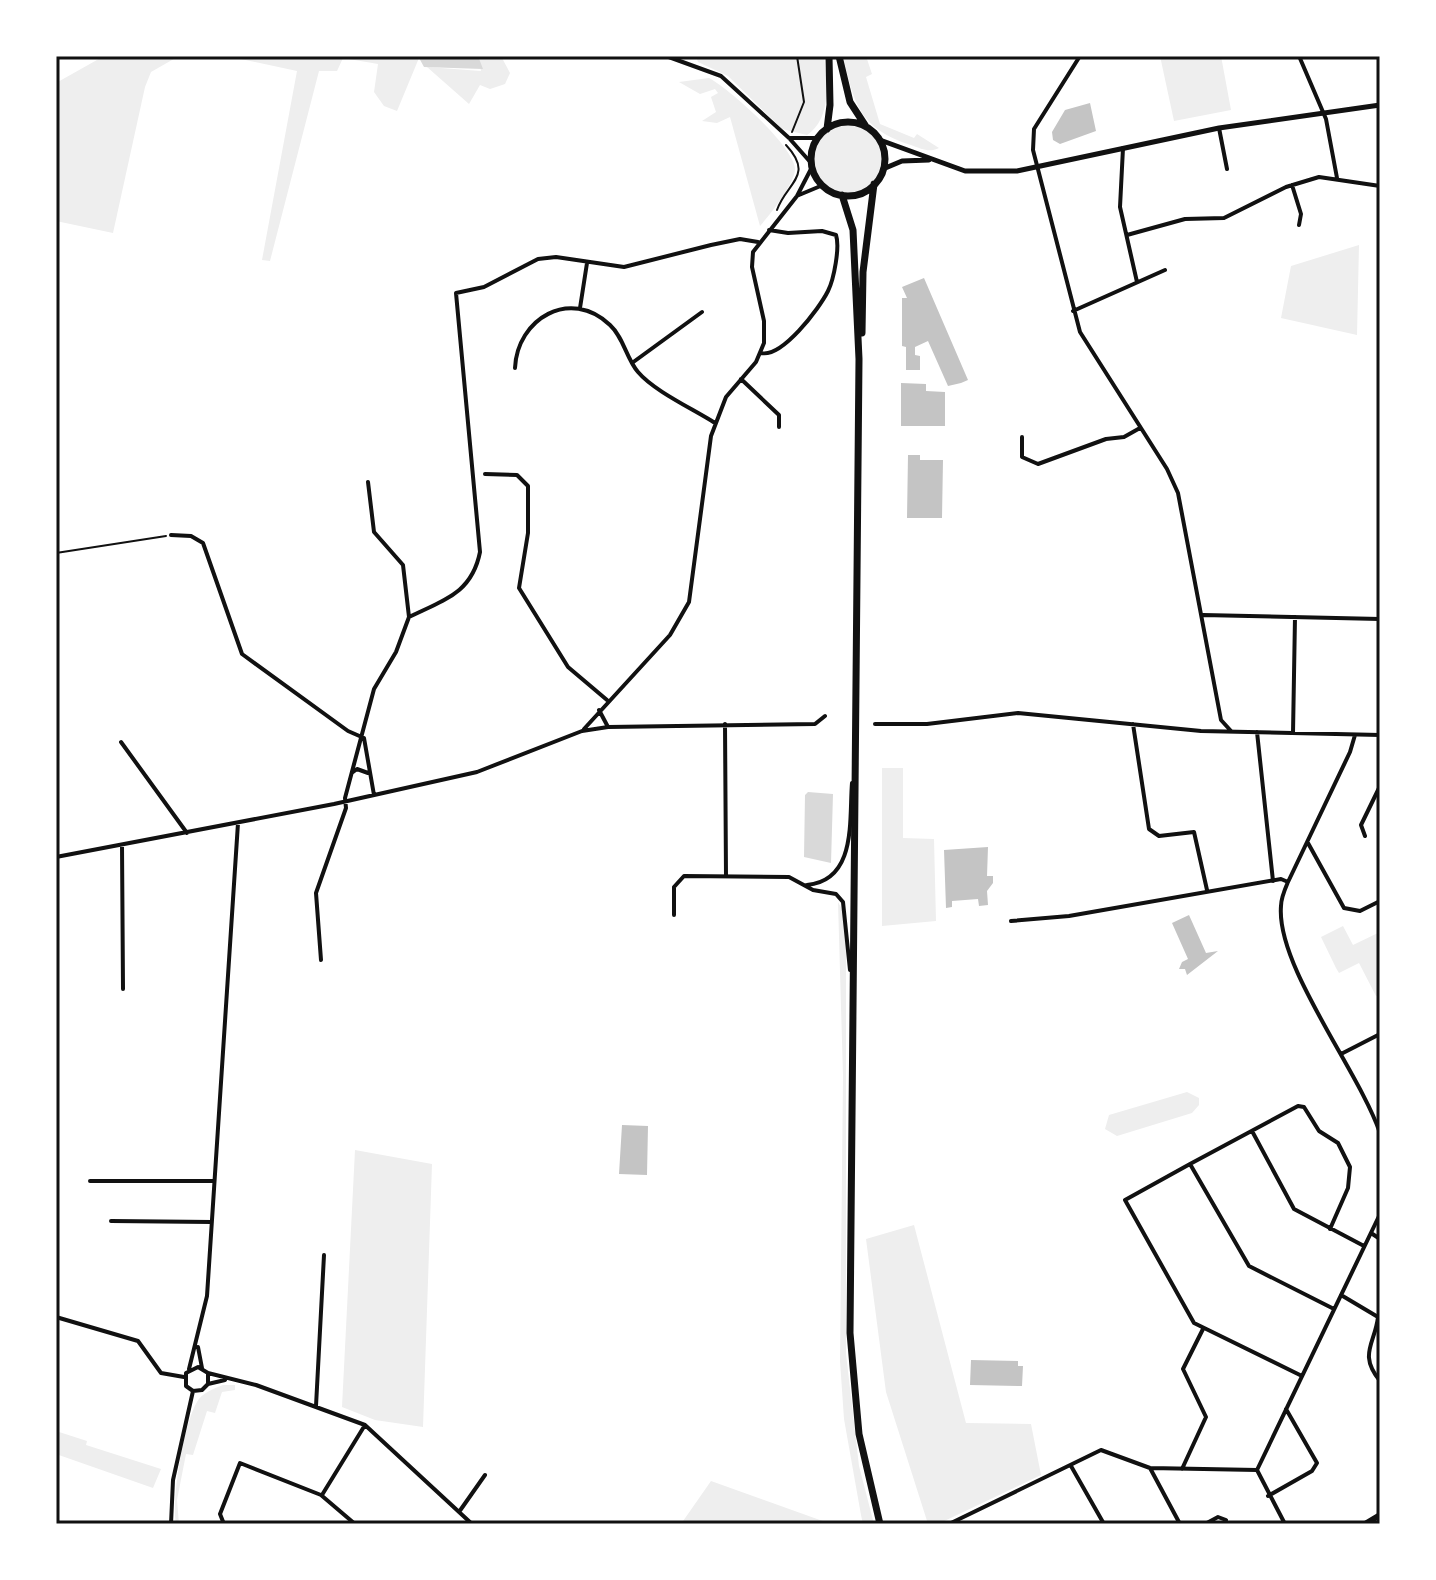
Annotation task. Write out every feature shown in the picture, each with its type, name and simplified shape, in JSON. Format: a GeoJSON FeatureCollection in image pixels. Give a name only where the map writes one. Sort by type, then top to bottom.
{"type":"FeatureCollection","features":[{"type":"Feature","properties":{"kind":"main road"},"geometry":{"type":"LineString","coordinates":[[827,129],[831,93],[829,56]]}},
{"type":"Feature","properties":{"kind":"main road"},"geometry":{"type":"LineString","coordinates":[[839,56],[850,102],[866,127],[880,140],[884,154],[883,169],[874,184],[863,272],[859,359],[851,1363],[859,1434],[880,1524]]}},
{"type":"Feature","properties":{"kind":"main road"},"geometry":{"type":"LineString","coordinates":[[866,127],[846,122],[827,129],[817,138],[812,166],[823,185],[842,195],[859,194],[874,184]]}},
{"type":"Feature","properties":{"kind":"main road"},"geometry":{"type":"LineString","coordinates":[[842,195],[853,230],[859,359]]}},
{"type":"Feature","properties":{"kind":"main road"},"geometry":{"type":"LineString","coordinates":[[1365,1524],[1380,1515]]}},
{"type":"Feature","properties":{"kind":"street"},"geometry":{"type":"LineString","coordinates":[[582,731],[607,700],[670,635],[689,602],[715,423],[726,397],[761,353],[764,321],[752,267],[758,242],[797,196],[812,166],[789,138],[721,76],[666,56]]}},
{"type":"Feature","properties":{"kind":"street"},"geometry":{"type":"LineString","coordinates":[[1080,56],[1031,136],[1073,311],[1092,355],[1178,493],[1221,720],[1231,731]]}},
{"type":"Feature","properties":{"kind":"street"},"geometry":{"type":"LineString","coordinates":[[1299,56],[1324,114],[1337,178]]}},
{"type":"Feature","properties":{"kind":"street"},"geometry":{"type":"LineString","coordinates":[[880,140],[965,171],[1001,172],[1038,167],[1219,128],[1380,105]]}},
{"type":"Feature","properties":{"kind":"street"},"geometry":{"type":"LineString","coordinates":[[1219,128],[1227,169]]}},
{"type":"Feature","properties":{"kind":"street"},"geometry":{"type":"LineString","coordinates":[[789,138],[817,138]]}},
{"type":"Feature","properties":{"kind":"street"},"geometry":{"type":"LineString","coordinates":[[1123,148],[1119,198],[1137,282]]}},
{"type":"Feature","properties":{"kind":"street"},"geometry":{"type":"LineString","coordinates":[[883,169],[902,161],[929,160]]}},
{"type":"Feature","properties":{"kind":"street"},"geometry":{"type":"LineString","coordinates":[[1127,235],[1185,219],[1224,218],[1292,185],[1319,177],[1380,186]]}},
{"type":"Feature","properties":{"kind":"street"},"geometry":{"type":"LineString","coordinates":[[797,196],[823,185]]}},
{"type":"Feature","properties":{"kind":"street"},"geometry":{"type":"LineString","coordinates":[[1292,185],[1301,214],[1299,225]]}},
{"type":"Feature","properties":{"kind":"street"},"geometry":{"type":"LineString","coordinates":[[761,353],[776,350],[813,314],[830,286],[837,243],[836,235],[827,231],[788,233],[768,230]]}},
{"type":"Feature","properties":{"kind":"street"},"geometry":{"type":"LineString","coordinates":[[409,617],[467,585],[475,573],[480,552],[456,293],[478,289],[521,267],[550,257],[624,267],[740,239],[758,242]]}},
{"type":"Feature","properties":{"kind":"street"},"geometry":{"type":"LineString","coordinates":[[580,309],[587,263]]}},
{"type":"Feature","properties":{"kind":"street"},"geometry":{"type":"LineString","coordinates":[[1073,311],[1165,270]]}},
{"type":"Feature","properties":{"kind":"street"},"geometry":{"type":"LineString","coordinates":[[515,368],[516,349],[533,323],[556,311],[580,309],[608,324],[644,377],[715,423]]}},
{"type":"Feature","properties":{"kind":"street"},"geometry":{"type":"LineString","coordinates":[[632,363],[702,312]]}},
{"type":"Feature","properties":{"kind":"street"},"geometry":{"type":"LineString","coordinates":[[741,379],[779,415],[779,427]]}},
{"type":"Feature","properties":{"kind":"street"},"geometry":{"type":"LineString","coordinates":[[1022,437],[1022,457],[1038,464],[1106,439],[1124,437],[1140,428]]}},
{"type":"Feature","properties":{"kind":"street"},"geometry":{"type":"LineString","coordinates":[[485,474],[517,475],[528,486],[528,533],[519,588],[568,667],[607,700]]}},
{"type":"Feature","properties":{"kind":"street"},"geometry":{"type":"LineString","coordinates":[[321,960],[316,893],[346,801],[374,689],[401,641],[409,617],[403,565],[374,532],[368,482]]}},
{"type":"Feature","properties":{"kind":"street"},"geometry":{"type":"LineString","coordinates":[[171,535],[191,536],[203,543],[242,654],[366,741],[368,773],[374,795]]}},
{"type":"Feature","properties":{"kind":"street"},"geometry":{"type":"LineString","coordinates":[[1202,615],[1380,620]]}},
{"type":"Feature","properties":{"kind":"street"},"geometry":{"type":"LineString","coordinates":[[1293,733],[1295,617]]}},
{"type":"Feature","properties":{"kind":"street"},"geometry":{"type":"LineString","coordinates":[[599,710],[608,727]]}},
{"type":"Feature","properties":{"kind":"street"},"geometry":{"type":"LineString","coordinates":[[875,724],[927,724],[1018,713],[1231,731],[1380,735]]}},
{"type":"Feature","properties":{"kind":"street"},"geometry":{"type":"LineString","coordinates":[[56,850],[59,857],[477,772],[582,731],[608,727],[815,724],[825,716]]}},
{"type":"Feature","properties":{"kind":"street"},"geometry":{"type":"LineString","coordinates":[[725,724],[726,876]]}},
{"type":"Feature","properties":{"kind":"street"},"geometry":{"type":"LineString","coordinates":[[1133,724],[1149,829],[1159,836],[1194,832],[1207,890]]}},
{"type":"Feature","properties":{"kind":"street"},"geometry":{"type":"LineString","coordinates":[[1257,732],[1273,881]]}},
{"type":"Feature","properties":{"kind":"street"},"geometry":{"type":"LineString","coordinates":[[1355,734],[1350,752],[1288,882],[1281,904],[1285,943],[1380,1131]]}},
{"type":"Feature","properties":{"kind":"street"},"geometry":{"type":"LineString","coordinates":[[121,742],[187,833]]}},
{"type":"Feature","properties":{"kind":"street"},"geometry":{"type":"LineString","coordinates":[[807,885],[828,879],[844,860],[858,746]]}},
{"type":"Feature","properties":{"kind":"street"},"geometry":{"type":"LineString","coordinates":[[351,774],[357,769],[368,773]]}},
{"type":"Feature","properties":{"kind":"street"},"geometry":{"type":"LineString","coordinates":[[1365,836],[1361,825],[1380,786]]}},
{"type":"Feature","properties":{"kind":"street"},"geometry":{"type":"LineString","coordinates":[[228,1380],[193,1391],[186,1386],[184,1377],[198,1345],[207,1296],[238,823]]}},
{"type":"Feature","properties":{"kind":"street"},"geometry":{"type":"LineString","coordinates":[[1307,841],[1344,908],[1360,911],[1380,901]]}},
{"type":"Feature","properties":{"kind":"street"},"geometry":{"type":"LineString","coordinates":[[122,845],[123,989]]}},
{"type":"Feature","properties":{"kind":"street"},"geometry":{"type":"LineString","coordinates":[[674,915],[674,887],[680,878],[789,877],[813,890],[836,894],[845,905],[854,1029]]}},
{"type":"Feature","properties":{"kind":"street"},"geometry":{"type":"LineString","coordinates":[[1011,921],[1069,916],[1207,890],[1273,881],[1288,882]]}},
{"type":"Feature","properties":{"kind":"street"},"geometry":{"type":"LineString","coordinates":[[1341,1054],[1380,1034]]}},
{"type":"Feature","properties":{"kind":"street"},"geometry":{"type":"LineString","coordinates":[[1302,1376],[1203,1329],[1189,1317],[1125,1200],[1301,1106],[1319,1131],[1338,1143],[1348,1159],[1350,1178],[1330,1229]]}},
{"type":"Feature","properties":{"kind":"street"},"geometry":{"type":"LineString","coordinates":[[1252,1131],[1294,1209],[1364,1246]]}},
{"type":"Feature","properties":{"kind":"street"},"geometry":{"type":"LineString","coordinates":[[1190,1164],[1249,1266],[1334,1309]]}},
{"type":"Feature","properties":{"kind":"street"},"geometry":{"type":"LineString","coordinates":[[90,1181],[214,1181]]}},
{"type":"Feature","properties":{"kind":"street"},"geometry":{"type":"LineString","coordinates":[[1285,1524],[1257,1470],[1380,1214]]}},
{"type":"Feature","properties":{"kind":"street"},"geometry":{"type":"LineString","coordinates":[[111,1221],[212,1222]]}},
{"type":"Feature","properties":{"kind":"street"},"geometry":{"type":"LineString","coordinates":[[1371,1233],[1380,1239]]}},
{"type":"Feature","properties":{"kind":"street"},"geometry":{"type":"LineString","coordinates":[[316,1406],[324,1255]]}},
{"type":"Feature","properties":{"kind":"street"},"geometry":{"type":"LineString","coordinates":[[1341,1295],[1378,1317],[1368,1349],[1371,1366],[1380,1381]]}},
{"type":"Feature","properties":{"kind":"street"},"geometry":{"type":"LineString","coordinates":[[56,1317],[138,1341],[161,1373],[184,1377]]}},
{"type":"Feature","properties":{"kind":"street"},"geometry":{"type":"LineString","coordinates":[[1182,1469],[1206,1417],[1183,1369],[1203,1329]]}},
{"type":"Feature","properties":{"kind":"street"},"geometry":{"type":"LineString","coordinates":[[198,1345],[202,1368],[208,1373],[249,1383],[365,1425],[472,1524]]}},
{"type":"Feature","properties":{"kind":"street"},"geometry":{"type":"LineString","coordinates":[[189,1369],[202,1368]]}},
{"type":"Feature","properties":{"kind":"street"},"geometry":{"type":"LineString","coordinates":[[208,1373],[208,1384]]}},
{"type":"Feature","properties":{"kind":"street"},"geometry":{"type":"LineString","coordinates":[[171,1524],[173,1480],[193,1391]]}},
{"type":"Feature","properties":{"kind":"street"},"geometry":{"type":"LineString","coordinates":[[1268,1496],[1312,1471],[1317,1463],[1286,1409]]}},
{"type":"Feature","properties":{"kind":"street"},"geometry":{"type":"LineString","coordinates":[[321,1495],[365,1425]]}},
{"type":"Feature","properties":{"kind":"street"},"geometry":{"type":"LineString","coordinates":[[949,1524],[1101,1450],[1150,1468],[1257,1470]]}},
{"type":"Feature","properties":{"kind":"street"},"geometry":{"type":"LineString","coordinates":[[224,1524],[220,1514],[240,1463],[321,1495],[355,1524]]}},
{"type":"Feature","properties":{"kind":"street"},"geometry":{"type":"LineString","coordinates":[[1071,1466],[1104,1524]]}},
{"type":"Feature","properties":{"kind":"street"},"geometry":{"type":"LineString","coordinates":[[1150,1468],[1180,1524]]}},
{"type":"Feature","properties":{"kind":"street"},"geometry":{"type":"LineString","coordinates":[[459,1512],[485,1475]]}},
{"type":"Feature","properties":{"kind":"street"},"geometry":{"type":"LineString","coordinates":[[1205,1524],[1218,1517],[1226,1520]]}},
{"type":"Feature","properties":{"kind":"path"},"geometry":{"type":"LineString","coordinates":[[781,214],[776,207],[799,175],[797,160],[785,145],[804,102],[797,56]]}},
{"type":"Feature","properties":{"kind":"path"},"geometry":{"type":"LineString","coordinates":[[56,553],[171,535]]}},
{"type":"Feature","properties":{"kind":"shaded area"},"geometry":{"type":"Polygon","coordinates":[[[104,56],[179,56],[151,72],[145,87],[113,233],[56,221],[56,83],[104,56]]]}},
{"type":"Feature","properties":{"kind":"shaded area"},"geometry":{"type":"Polygon","coordinates":[[[227,56],[419,58],[397,111],[384,106],[374,92],[378,64],[343,58],[337,71],[319,71],[270,261],[262,260],[297,71],[227,56]]]}},
{"type":"Feature","properties":{"kind":"shaded area"},"geometry":{"type":"Polygon","coordinates":[[[418,56],[478,56],[483,69],[424,67],[418,56]]]}},
{"type":"Feature","properties":{"kind":"shaded area"},"geometry":{"type":"Polygon","coordinates":[[[478,56],[501,56],[510,73],[505,84],[490,89],[480,85],[469,104],[427,67],[481,71],[478,56]]]}},
{"type":"Feature","properties":{"kind":"shaded area"},"geometry":{"type":"Polygon","coordinates":[[[696,56],[824,56],[826,99],[821,119],[807,135],[782,129],[728,76],[698,62],[696,56]]]}},
{"type":"Feature","properties":{"kind":"shaded area"},"geometry":{"type":"Polygon","coordinates":[[[843,56],[866,56],[872,74],[866,77],[880,124],[914,138],[917,134],[939,148],[919,148],[894,139],[870,122],[856,101],[843,56]]]}},
{"type":"Feature","properties":{"kind":"shaded area"},"geometry":{"type":"Polygon","coordinates":[[[1160,56],[1221,56],[1231,110],[1174,121],[1160,56]]]}},
{"type":"Feature","properties":{"kind":"shaded area"},"geometry":{"type":"Polygon","coordinates":[[[709,78],[745,106],[772,133],[795,168],[787,190],[760,226],[730,117],[717,123],[702,121],[716,112],[711,97],[718,93],[715,89],[700,94],[679,82],[709,78]]]}},
{"type":"Feature","properties":{"kind":"shaded area"},"geometry":{"type":"Polygon","coordinates":[[[848,122],[862,125],[874,133],[882,145],[885,159],[882,173],[874,185],[862,193],[848,196],[834,193],[822,185],[814,173],[811,159],[814,145],[822,133],[834,125],[848,122]]]}},
{"type":"Feature","properties":{"kind":"shaded area"},"geometry":{"type":"Polygon","coordinates":[[[1359,245],[1357,335],[1281,318],[1291,266],[1359,245]]]}},
{"type":"Feature","properties":{"kind":"shaded area"},"geometry":{"type":"Polygon","coordinates":[[[882,768],[903,768],[903,838],[934,839],[936,921],[882,926],[882,768]]]}},
{"type":"Feature","properties":{"kind":"shaded area"},"geometry":{"type":"Polygon","coordinates":[[[808,792],[833,794],[831,863],[804,857],[805,795],[808,792]]]}},
{"type":"Feature","properties":{"kind":"shaded area"},"geometry":{"type":"Polygon","coordinates":[[[838,902],[844,913],[846,944],[846,1354],[859,1466],[874,1524],[863,1524],[861,1515],[844,1419],[840,1361],[843,1076],[838,902]]]}},
{"type":"Feature","properties":{"kind":"shaded area"},"geometry":{"type":"Polygon","coordinates":[[[1343,926],[1353,945],[1380,932],[1380,995],[1376,996],[1359,963],[1339,973],[1336,968],[1321,937],[1343,926]]]}},
{"type":"Feature","properties":{"kind":"shaded area"},"geometry":{"type":"Polygon","coordinates":[[[1187,1092],[1199,1098],[1199,1105],[1192,1113],[1117,1136],[1105,1129],[1109,1115],[1187,1092]]]}},
{"type":"Feature","properties":{"kind":"shaded area"},"geometry":{"type":"Polygon","coordinates":[[[355,1150],[432,1164],[423,1427],[375,1420],[342,1407],[355,1150]]]}},
{"type":"Feature","properties":{"kind":"shaded area"},"geometry":{"type":"Polygon","coordinates":[[[914,1225],[966,1423],[1031,1424],[1041,1475],[938,1524],[928,1524],[886,1392],[866,1239],[914,1225]]]}},
{"type":"Feature","properties":{"kind":"shaded area"},"geometry":{"type":"Polygon","coordinates":[[[223,1385],[235,1385],[235,1390],[222,1392],[215,1413],[207,1411],[193,1455],[186,1454],[177,1500],[179,1524],[176,1524],[177,1480],[192,1412],[202,1396],[223,1385]]]}},
{"type":"Feature","properties":{"kind":"shaded area"},"geometry":{"type":"Polygon","coordinates":[[[56,1431],[87,1441],[86,1445],[161,1469],[153,1488],[56,1454],[56,1431]]]}},
{"type":"Feature","properties":{"kind":"shaded area"},"geometry":{"type":"Polygon","coordinates":[[[711,1481],[831,1524],[681,1524],[711,1481]]]}},
{"type":"Feature","properties":{"kind":"building"},"geometry":{"type":"Polygon","coordinates":[[[1090,103],[1096,131],[1060,144],[1053,140],[1052,132],[1065,110],[1090,103]]]}},
{"type":"Feature","properties":{"kind":"building"},"geometry":{"type":"Polygon","coordinates":[[[924,278],[968,380],[961,383],[948,386],[928,341],[915,347],[915,355],[920,356],[920,370],[906,370],[906,347],[902,346],[902,298],[907,298],[902,287],[924,278]]]}},
{"type":"Feature","properties":{"kind":"building"},"geometry":{"type":"Polygon","coordinates":[[[901,383],[926,384],[926,391],[945,392],[945,426],[901,426],[901,383]]]}},
{"type":"Feature","properties":{"kind":"building"},"geometry":{"type":"Polygon","coordinates":[[[908,455],[920,455],[920,460],[943,460],[942,518],[907,518],[908,455]]]}},
{"type":"Feature","properties":{"kind":"building"},"geometry":{"type":"Polygon","coordinates":[[[988,847],[987,876],[993,876],[993,883],[987,891],[988,905],[979,906],[978,899],[952,901],[952,907],[946,908],[944,850],[988,847]]]}},
{"type":"Feature","properties":{"kind":"building"},"geometry":{"type":"Polygon","coordinates":[[[1189,915],[1206,953],[1218,951],[1187,975],[1185,969],[1179,969],[1182,962],[1188,959],[1172,923],[1189,915]]]}},
{"type":"Feature","properties":{"kind":"building"},"geometry":{"type":"Polygon","coordinates":[[[622,1125],[648,1126],[647,1175],[619,1174],[622,1125]]]}},
{"type":"Feature","properties":{"kind":"building"},"geometry":{"type":"Polygon","coordinates":[[[971,1360],[1018,1361],[1018,1366],[1023,1366],[1022,1386],[970,1385],[971,1360]]]}}]}
